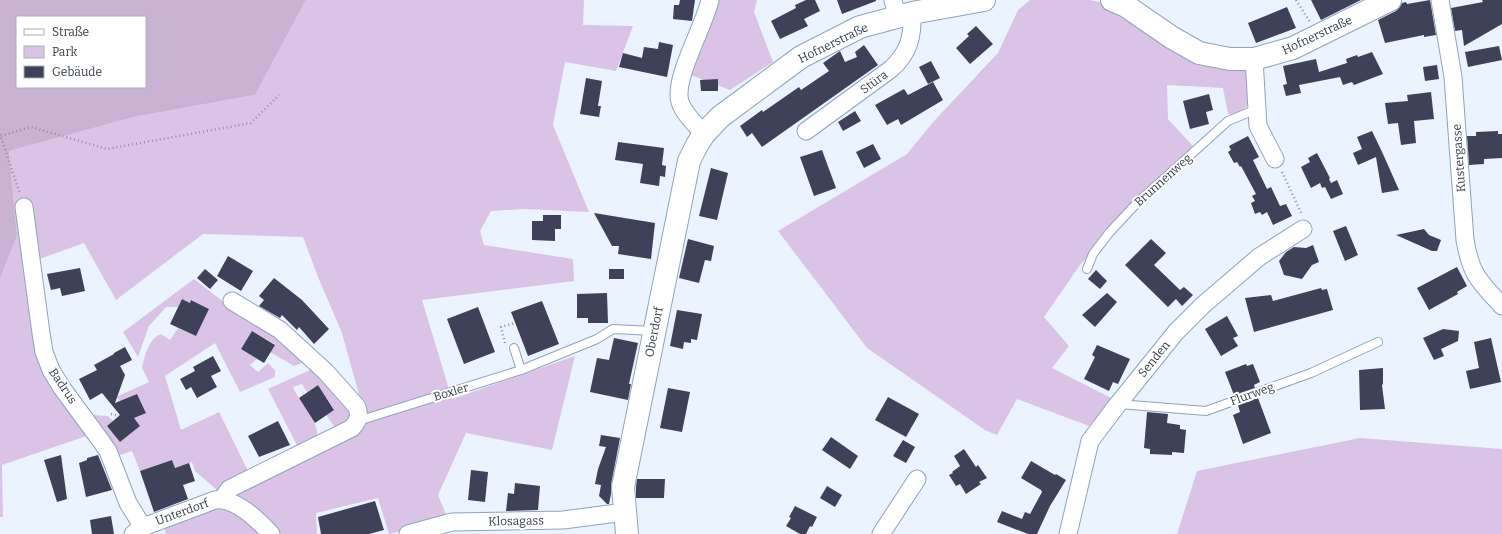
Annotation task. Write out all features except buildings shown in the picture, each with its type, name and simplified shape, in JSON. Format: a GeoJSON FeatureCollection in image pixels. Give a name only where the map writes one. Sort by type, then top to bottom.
{"type":"FeatureCollection","features":[{"type":"Feature","properties":{"kind":"main road","name":"Hofnerstraße"},"geometry":{"type":"LineString","coordinates":[[704,134],[720,117],[801,57],[860,27],[901,10],[984,0]]}},
{"type":"Feature","properties":{"kind":"main road","name":"Hofnerstraße"},"geometry":{"type":"LineString","coordinates":[[1112,0],[1126,6],[1171,37],[1199,53],[1230,58],[1254,59],[1293,48],[1390,0]]}},
{"type":"Feature","properties":{"kind":"main road","name":"Oberdorf"},"geometry":{"type":"LineString","coordinates":[[627,534],[623,487],[689,160],[696,144],[704,134]]}},
{"type":"Feature","properties":{"kind":"street"},"geometry":{"type":"LineString","coordinates":[[704,134],[688,116],[680,102],[678,88],[681,76],[707,12],[710,0]]}},
{"type":"Feature","properties":{"kind":"street","name":"Kustergasse"},"geometry":{"type":"LineString","coordinates":[[1440,0],[1453,77],[1465,240],[1468,258],[1474,274],[1502,306]]}},
{"type":"Feature","properties":{"kind":"street","name":"Stüra"},"geometry":{"type":"LineString","coordinates":[[806,131],[892,69],[901,60],[907,48],[912,27],[901,10]]}},
{"type":"Feature","properties":{"kind":"street"},"geometry":{"type":"LineString","coordinates":[[1254,59],[1258,126],[1276,159]]}},
{"type":"Feature","properties":{"kind":"street","name":"Badrus"},"geometry":{"type":"LineString","coordinates":[[24,207],[40,333],[48,364],[62,388],[108,451],[138,530]]}},
{"type":"Feature","properties":{"kind":"street","name":"Senden"},"geometry":{"type":"LineString","coordinates":[[1068,534],[1090,441],[1176,332],[1202,305],[1302,222]]}},
{"type":"Feature","properties":{"kind":"street"},"geometry":{"type":"LineString","coordinates":[[232,300],[280,330],[326,372],[357,407],[359,414],[358,421]]}},
{"type":"Feature","properties":{"kind":"street","name":"Boxler"},"geometry":{"type":"LineString","coordinates":[[222,499],[229,489],[352,428],[358,421]]}},
{"type":"Feature","properties":{"kind":"street"},"geometry":{"type":"LineString","coordinates":[[881,534],[917,479]]}},
{"type":"Feature","properties":{"kind":"street","name":"Unterdorf"},"geometry":{"type":"LineString","coordinates":[[138,530],[214,500],[222,499],[233,502],[254,518],[271,534]]}},
{"type":"Feature","properties":{"kind":"street","name":"Klosagass"},"geometry":{"type":"LineString","coordinates":[[408,534],[452,522],[563,520],[625,512]]}},
{"type":"Feature","properties":{"kind":"lane","name":"Brunnenweg"},"geometry":{"type":"LineString","coordinates":[[1087,269],[1093,254],[1109,233],[1135,205],[1228,121],[1257,109]]}},
{"type":"Feature","properties":{"kind":"lane","name":"Boxler"},"geometry":{"type":"LineString","coordinates":[[358,421],[521,370],[597,338],[612,329],[654,331]]}},
{"type":"Feature","properties":{"kind":"lane","name":"Flurweg"},"geometry":{"type":"LineString","coordinates":[[1118,404],[1206,411],[1311,373],[1378,342]]}},
{"type":"Feature","properties":{"kind":"lane"},"geometry":{"type":"LineString","coordinates":[[514,348],[521,370]]}},
{"type":"Feature","properties":{"kind":"path"},"geometry":{"type":"LineString","coordinates":[[1296,0],[1318,36]]}},
{"type":"Feature","properties":{"kind":"path"},"geometry":{"type":"LineString","coordinates":[[24,207],[0,135],[31,127],[106,149],[251,123],[279,96]]}},
{"type":"Feature","properties":{"kind":"path"},"geometry":{"type":"LineString","coordinates":[[1276,159],[1302,222]]}},
{"type":"Feature","properties":{"kind":"path"},"geometry":{"type":"LineString","coordinates":[[111,414],[119,416]]}},
{"type":"Feature","properties":{"kind":"green space"},"geometry":{"type":"Polygon","coordinates":[[[306,0],[584,0],[583,25],[633,26],[616,71],[565,62],[553,125],[589,212],[524,209],[491,211],[480,231],[484,245],[573,259],[574,281],[422,300],[452,399],[575,356],[552,450],[466,433],[438,495],[448,519],[389,534],[378,498],[316,513],[317,534],[278,534],[265,516],[248,503],[234,496],[362,428],[362,406],[342,333],[303,237],[203,234],[116,300],[84,243],[34,261],[48,370],[92,434],[2,465],[3,517],[0,517],[0,279],[17,236],[9,151],[134,117],[255,95],[306,0]]]}},
{"type":"Feature","properties":{"kind":"green space"},"geometry":{"type":"Polygon","coordinates":[[[714,0],[757,0],[754,12],[773,62],[730,90],[683,72],[714,0]]]}},
{"type":"Feature","properties":{"kind":"green space"},"geometry":{"type":"Polygon","coordinates":[[[1030,0],[1090,0],[1104,3],[1248,67],[1250,103],[1243,110],[1237,113],[1228,114],[1223,88],[1167,85],[1168,119],[1193,146],[1080,265],[1044,317],[1069,346],[1052,368],[1115,400],[1089,426],[1017,399],[997,435],[985,430],[867,348],[778,231],[907,154],[934,121],[998,53],[1018,10],[1030,0]]]}},
{"type":"Feature","properties":{"kind":"green space"},"geometry":{"type":"Polygon","coordinates":[[[194,279],[229,306],[278,333],[302,363],[294,366],[270,352],[275,344],[252,331],[241,349],[257,359],[250,365],[258,372],[268,363],[275,370],[275,377],[240,392],[215,343],[165,376],[181,430],[219,412],[249,473],[217,490],[195,471],[192,462],[175,468],[172,460],[140,471],[132,451],[114,457],[92,418],[94,415],[108,416],[113,421],[107,426],[120,442],[140,426],[134,418],[146,412],[137,394],[120,401],[116,397],[149,382],[142,368],[148,348],[157,336],[161,334],[170,340],[178,328],[196,336],[209,309],[192,300],[190,303],[182,299],[178,307],[166,307],[149,326],[138,357],[123,332],[194,279]]]}},
{"type":"Feature","properties":{"kind":"green space"},"geometry":{"type":"Polygon","coordinates":[[[310,370],[315,370],[351,409],[351,420],[338,428],[334,426],[326,415],[334,409],[318,385],[307,392],[302,384],[293,387],[313,419],[317,432],[317,439],[299,449],[268,389],[310,370]]]}},
{"type":"Feature","properties":{"kind":"green space"},"geometry":{"type":"Polygon","coordinates":[[[1360,438],[1502,449],[1502,534],[1177,534],[1197,471],[1360,438]]]}},
{"type":"Feature","properties":{"kind":"green space"},"geometry":{"type":"Polygon","coordinates":[[[217,506],[232,508],[264,534],[166,534],[164,526],[217,506]]]}},
{"type":"Feature","properties":{"kind":"shaded area"},"geometry":{"type":"Polygon","coordinates":[[[0,0],[306,0],[255,95],[134,117],[9,151],[17,236],[0,279],[0,0]]]}}]}
